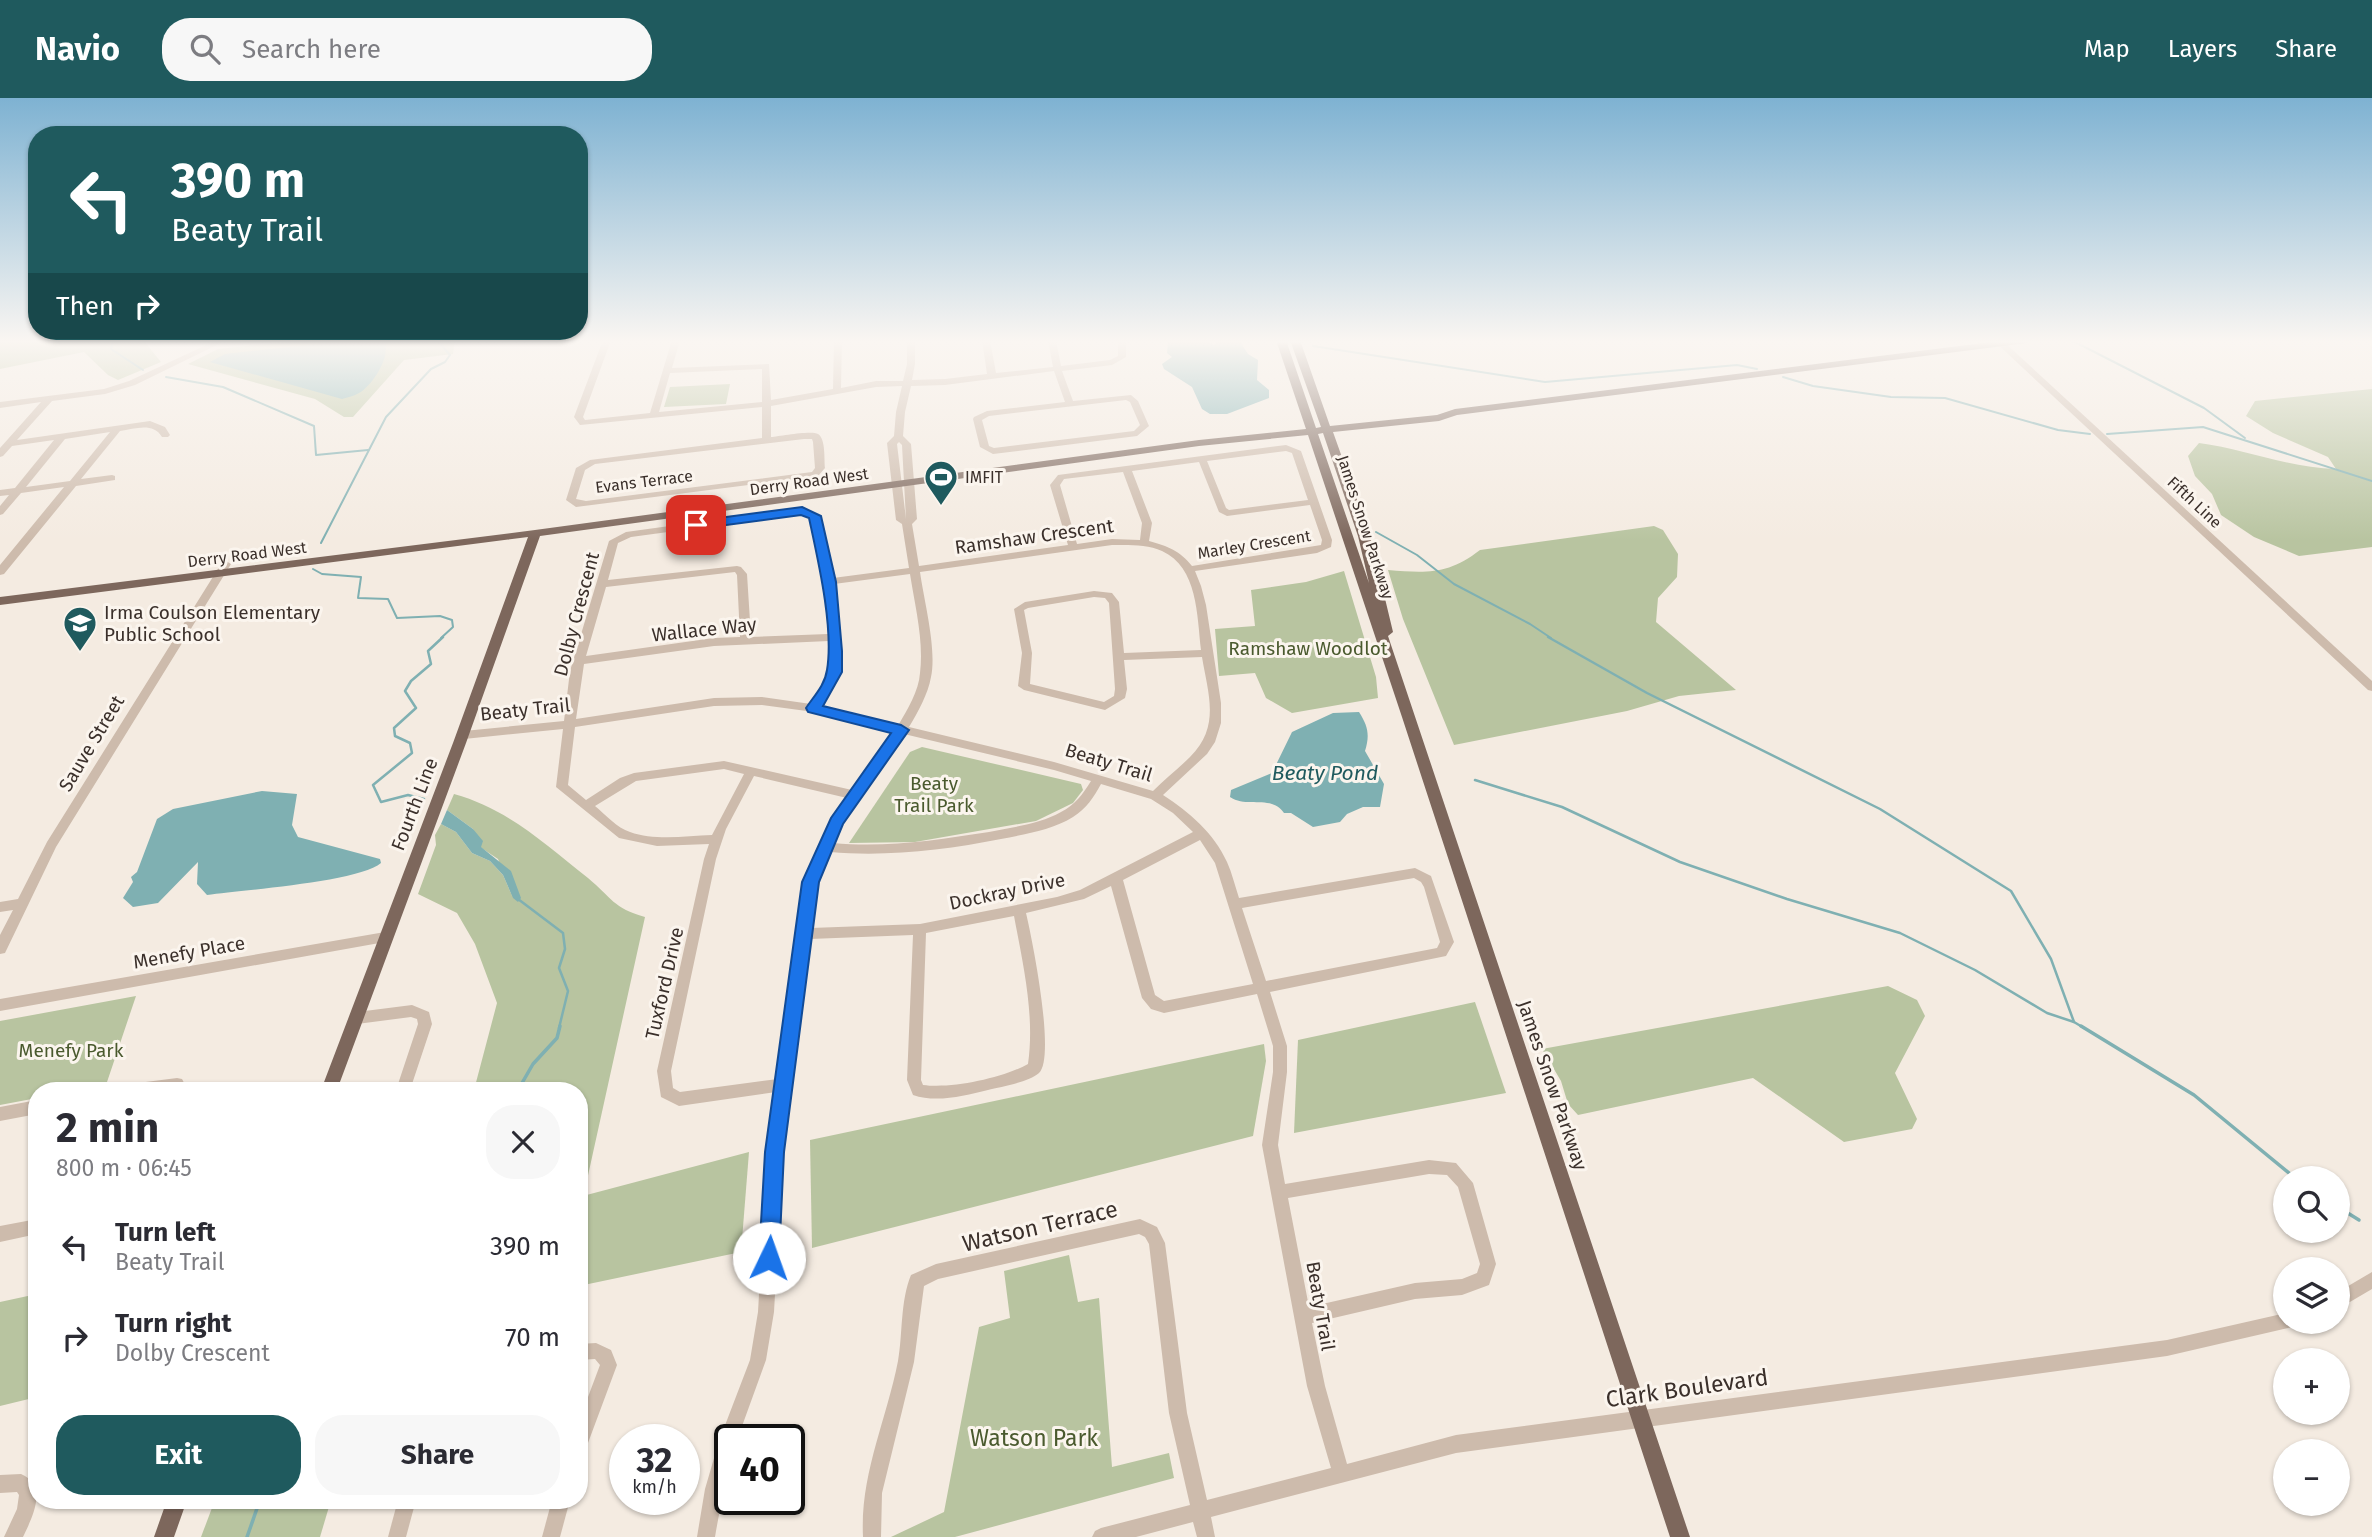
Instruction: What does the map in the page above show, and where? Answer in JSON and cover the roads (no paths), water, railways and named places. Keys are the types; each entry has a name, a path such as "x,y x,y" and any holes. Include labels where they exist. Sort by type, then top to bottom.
{"main road":[{"name":"James Snow Parkway","path":"1304,407 1680,1537"},
{"name":"James Snow Parkway","path":"1319,407 1367,548 1387,635 1384,648"},
{"name":"Derry Road West","path":"0,593 535,533 909,479 1199,443 1325,424 1440,418 1455,412 1493,407"},
{"name":"Derry Road West","path":"331,555 896,481"},
{"name":"Fourth Line","path":"333,1082 385,937 464,735 535,533"},
{"name":"Derry Road West","path":"0,601 223,568"},
{"path":"164,1537 174,1509"}],"street":[{"path":"0,454 42,407"},
{"path":"582,407 578,417 581,422 610,422 654,413 726,407"},
{"path":"654,413 656,407"},
{"path":"765,407 767,440"},
{"path":"899,407 897,418 899,437 906,444 912,519 908,523"},
{"path":"1046,407 980,416 977,419 985,447 998,451 1137,433 1145,426 1136,407"},
{"name":"Fifth Line","path":"2069,407 2372,687"},
{"path":"9,444 149,424 162,429 165,435"},
{"path":"0,572 118,428"},
{"name":"Evans Terrace","path":"815,436 818,442 819,471 796,477 586,504 576,504 571,500 581,468 593,461 767,440 815,436"},
{"path":"899,437 892,443 901,520 908,523"},
{"path":"0,512 61,438"},
{"name":"Marley Crescent","path":"1073,546 1055,482 1067,476 1293,449 1299,453 1327,540 1326,547 1191,569"},
{"path":"1202,459 1222,510 1227,513 1314,502"},
{"path":"1127,470 1147,523 1144,543"},
{"path":"0,493 112,478"},
{"name":"Dolby Crescent","path":"586,806 562,787 579,661 613,544 623,535 802,511 815,516 829,582 834,672 827,690 814,708"},
{"path":"706,1537 721,1465 758,1360 766,1312 775,1152 811,882 836,822 901,730 923,687 928,664 908,523"},
{"name":"Ramshaw Crescent","path":"829,582 1111,542 1144,543 1173,554 1191,569"},
{"name":"Sauve Street","path":"0,949 51,845 223,568"},
{"path":"601,584 737,569 742,574 746,640"},
{"path":"1155,796 1199,753 1213,731 1216,712 1199,591 1191,569"},
{"path":"1094,594 1108,595 1115,606 1118,657 1121,689 1119,698 1110,705 1028,689 1023,683 1027,653 1018,609 1030,604 1094,594"},
{"name":"Wallace Way","path":"579,661 746,640 833,637"},
{"path":"1118,657 1207,653"},
{"name":"Beaty Trail","path":"464,735 572,724 715,702 762,701 814,708 1099,778 1155,796 1177,810 1202,833 1221,862 1280,1046 1280,1072 1270,1145 1316,1386 1341,1473"},
{"path":"717,839 635,839 623,835 586,806 634,777 715,765 854,795"},
{"name":"Tuxford Drive","path":"751,771 717,839 707,872 664,1071 667,1091 679,1099 784,1084"},
{"path":"824,847 870,850 922,848 1033,828 1059,819 1076,809 1092,791 1099,778"},
{"name":"Dockray Drive","path":"805,934 919,929 1084,894 1202,833"},
{"path":"1116,879 1151,1002 1164,1007 1441,952 1447,942 1430,887 1426,879 1415,873 1236,904"},
{"path":"0,907 24,903"},
{"path":"919,929 914,1080 918,1090 934,1094 1004,1080 1029,1073 1035,1068 1038,1048 1033,990 1019,909"},
{"name":"Menefy Place","path":"0,1005 385,937"},
{"path":"357,1018 412,1011 424,1016 425,1024 406,1082"},
{"path":"0,1114 28,1109"},
{"path":"1280,1192 1429,1167 1451,1168 1465,1183 1488,1264 1483,1279 1473,1284 1415,1291 1303,1317"},
{"name":"Watson Terrace","path":"872,1537 872,1492 906,1363 917,1281 936,1272 1140,1226 1151,1232 1157,1243 1178,1413 1200,1511"},
{"path":"0,1234 28,1228"},
{"path":"2350,1294 2372,1280"},
{"name":"Clark Boulevard","path":"1101,1537 1456,1444 2167,1348 2273,1324"},
{"path":"588,1351 596,1351 606,1356 609,1365 588,1421"},
{"path":"0,1484 21,1483 28,1492"},
{"path":"13,1537 28,1499"},
{"path":"397,1537 405,1509"},
{"path":"551,1537 559,1509"},
{"path":"1200,1511 1206,1537"}],"water":[{"path":"1245,407 1227,414 1210,414 1202,409"},
{"name":"Beaty Pond","path":"1359,712 1367,731 1365,751 1384,784 1380,807 1363,807 1347,814 1340,822 1313,827 1291,813 1284,813 1273,804 1244,802 1230,797 1231,790 1272,773 1292,732 1333,713"},
{"path":"262,791 297,794 292,825 298,837 380,859 381,863 369,870 326,880 207,895 197,884 198,862 158,903 133,907 123,898 133,882 131,877 137,872 157,819 173,809"},
{"path":"447,810 473,829 483,841 481,847 511,871 521,898 518,902 513,898 503,875 490,861 472,853 456,832 441,824"}],"waterway":[{"path":"270,407 314,426 316,455 368,450"},
{"path":"321,543 386,417 395,407"},
{"path":"1977,407 2058,430 2090,434"},
{"path":"2202,407 2245,438"},
{"path":"2107,434 2203,427 2372,481"},
{"path":"1376,532 1417,555 1454,584 1551,638"},
{"path":"313,569 322,574 361,577 358,598 388,599 397,618 440,616 452,620 453,627 441,638"},
{"path":"424,799 408,795 381,802 373,785 412,753 410,743 395,736 394,728 416,708 405,691 411,681 431,664 428,651 443,637"},
{"path":"1548,637 1647,693 1880,809 2011,891 2051,959 2074,1022"},
{"path":"1475,780 1562,807 1680,862 1787,899 1900,933 1975,970 2047,1013 2074,1022"},
{"path":"518,899 563,933 565,949 559,968 568,991 559,1028"},
{"path":"2074,1022 2084,1028"},
{"path":"523,1082 533,1064 557,1038 560,1026"},
{"path":"2081,1026 2194,1095 2280,1166"},
{"path":"2350,1214 2359,1220"},
{"path":"247,1537 257,1509"}],"place":[{"name":"IMFIT","path":"941,507"},
{"name":"Irma Coulson Elementary Public School","path":"80,653"}],"park label":[{"name":"Ramshaw Woodlot","path":"1308,648"},
{"name":"Beaty Trail Park","path":"934,794"},
{"name":"Menefy Park","path":"71,1050"},
{"name":"Watson Park","path":"1034,1438"}]}
